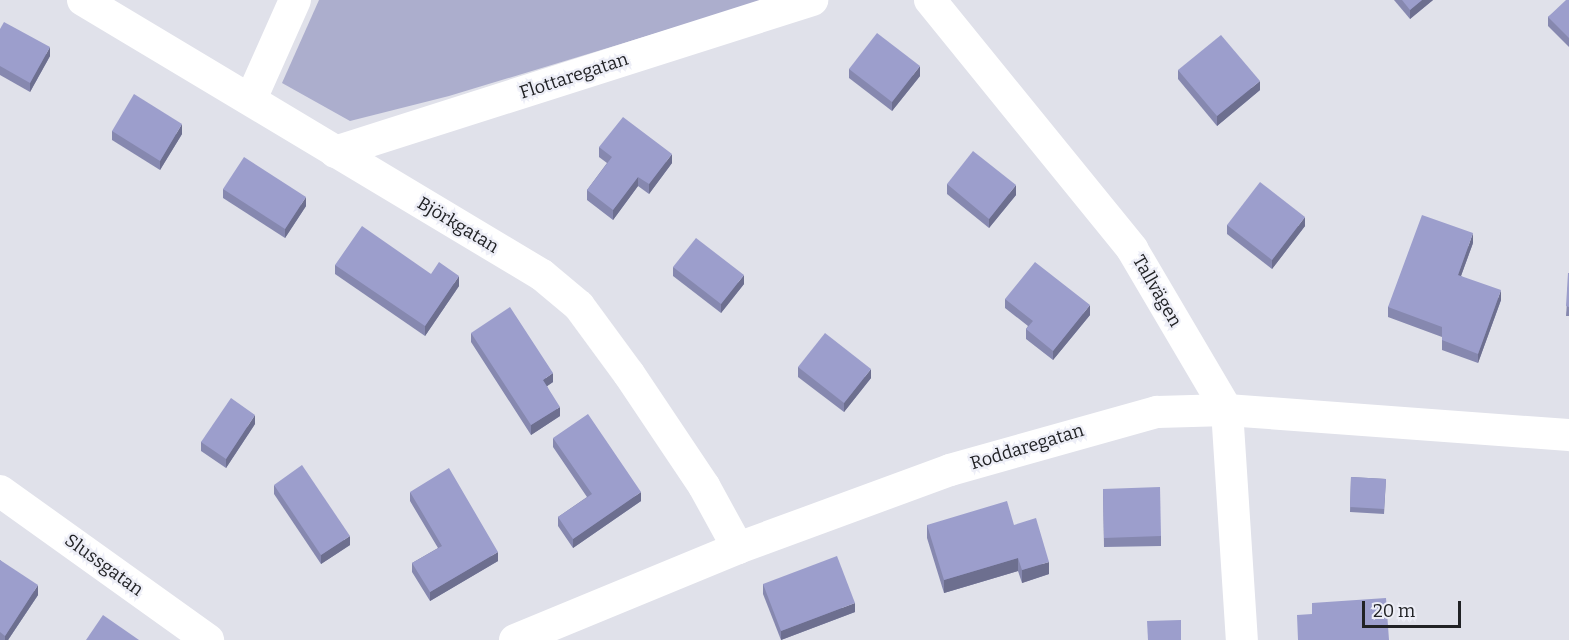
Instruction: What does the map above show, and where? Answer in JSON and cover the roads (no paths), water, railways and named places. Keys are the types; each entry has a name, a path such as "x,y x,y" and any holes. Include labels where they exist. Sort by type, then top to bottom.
{"street":[{"name":"Björkgatan","path":"83,0 542,275 579,306 704,486 738,548"},
{"path":"251,99 295,0"},
{"name":"Flottaregatan","path":"335,152 812,0"},
{"name":"Tallvägen","path":"930,0 1132,249 1227,410 1242,640"},
{"name":"Roddaregatan","path":"515,640 738,548 950,470 1119,419 1157,412 1227,410 1569,435"},
{"name":"Slussgatan","path":"0,491 208,640"}]}
